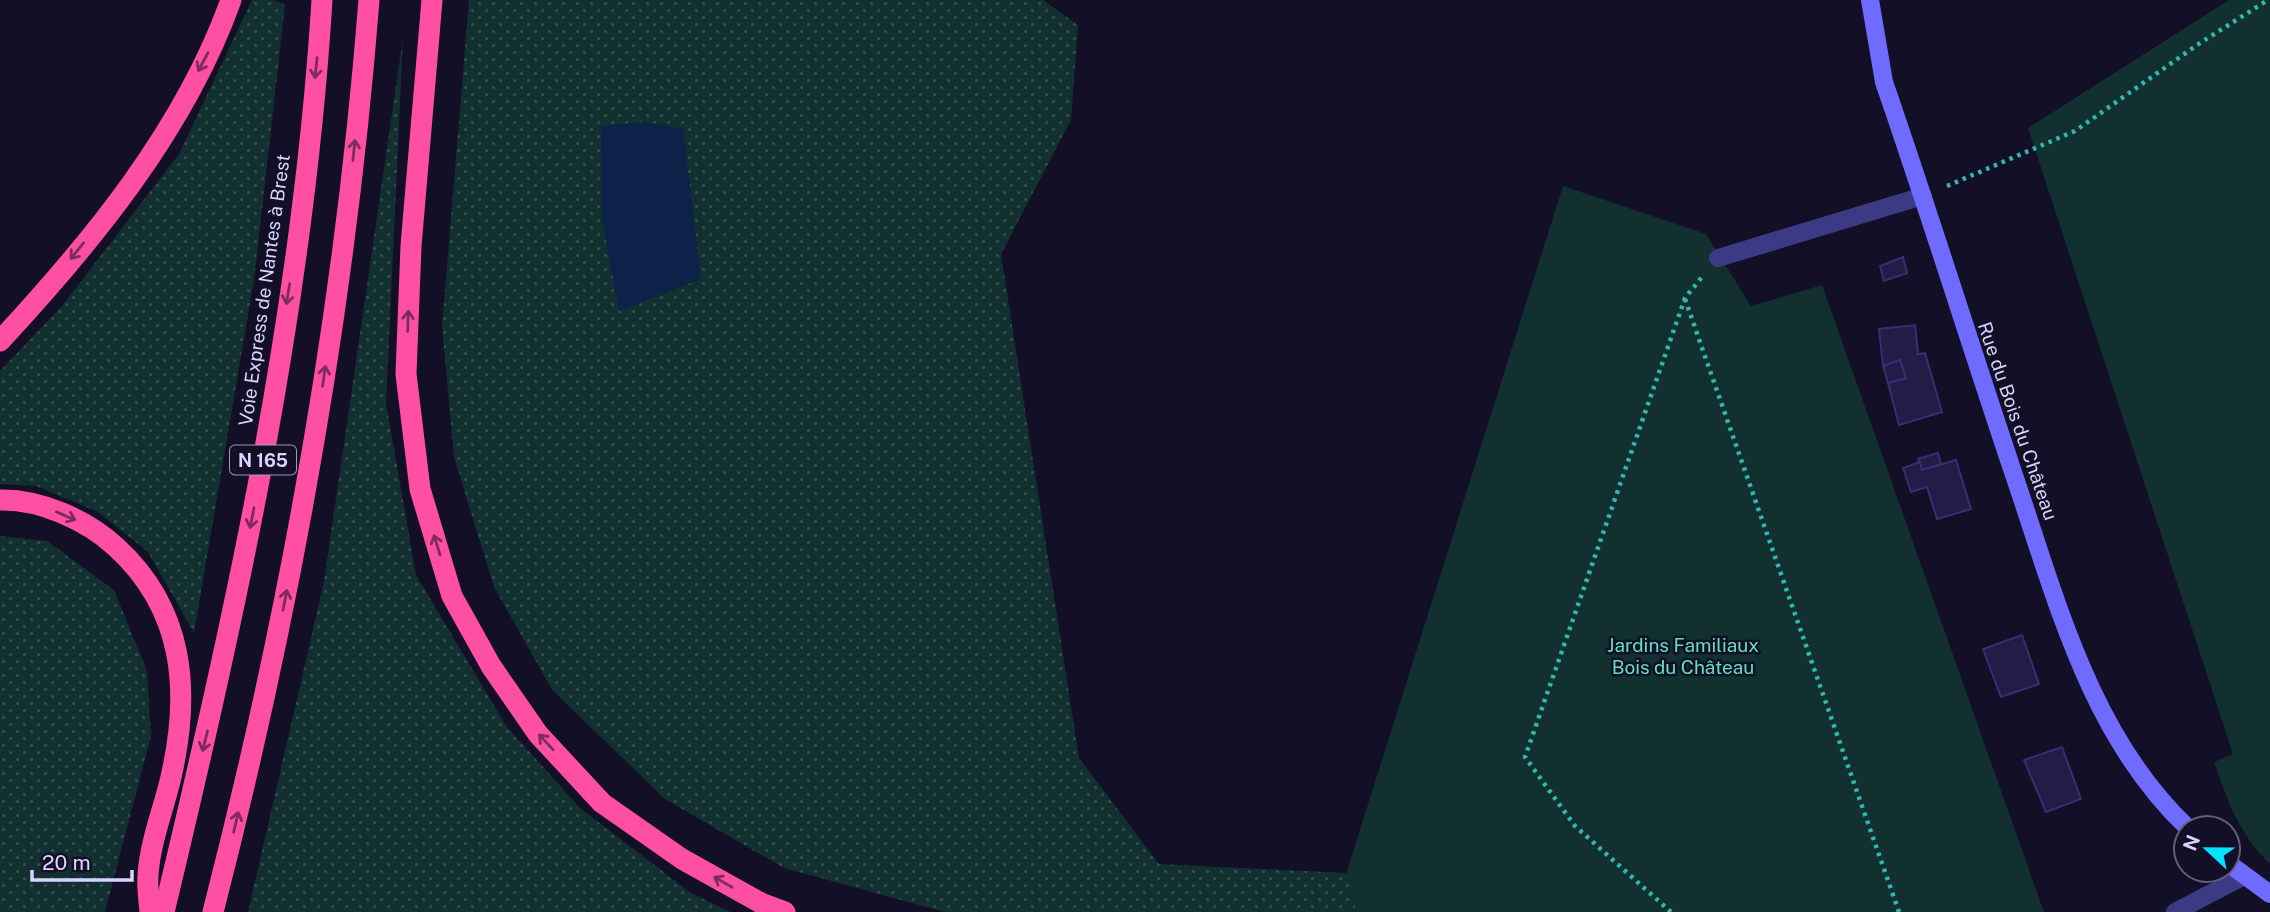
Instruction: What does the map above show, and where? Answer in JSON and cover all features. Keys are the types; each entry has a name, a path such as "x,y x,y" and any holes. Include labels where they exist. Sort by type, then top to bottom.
{"highway":[{"path":"0,341 36,302 100,223 166,132 220,32 231,0"},
{"name":"Voie Express de Nantes à Brest","path":"164,912 222,671 260,480 299,225 322,0"},
{"name":"N 165","path":"213,912 268,683 308,484 345,234 369,0"},
{"path":"432,0 411,246 406,374 420,489 452,596 491,666 538,734 602,803 682,859 761,903 785,912"},
{"path":"0,500 65,513 107,538 135,563 158,594 172,627 181,706 172,773 148,875 150,912"}],"street":[{"name":"Rue du Bois du Château","path":"1871,0 1884,82 1923,196 1936,245 2060,611 2108,725 2136,772 2175,814"},
{"path":"2244,876 2270,894"}],"lane":[{"path":"1718,258 1923,196"},
{"path":"2175,912 2244,876"}],"path":[{"path":"1923,196 2075,131 2200,43 2268,0"},
{"path":"1671,912 1575,826 1525,757 1685,298 1899,912"}],"green space":[{"path":"252,0 273,0 285,5 254,280 194,633 148,552 98,512 36,486 0,484 0,371 62,306 179,154"},
{"path":"469,0 1043,0 1078,25 1071,120 1001,254 1079,758 1159,864 1346,873 1357,912 945,912 784,868 665,799 552,690 494,587 454,457 442,326"},
{"path":"2229,0 2270,0 2270,864 2242,829 2242,814 2235,814 2214,762 2233,754 2028,128"},
{"path":"403,38 386,403 416,575 507,727 580,808 691,893 731,912 248,912 324,581"},
{"name":"Jardins Familiaux Bois du Château","path":"1563,186 1706,234 1751,306 1822,285 2044,912 1357,912 1346,874"},
{"path":"0,536 47,541 114,590 147,671 151,736 105,912 0,912"}],"water":[{"path":"645,122 683,129 701,279 619,311 602,219 601,126"}],"building":[{"path":"1903,257 1907,273 1884,281 1880,266"},
{"path":"1915,325 1918,354 1925,353 1942,412 1899,425 1888,383 1906,378 1900,360 1883,366 1879,329"},
{"path":"1900,360 1906,378 1888,383 1883,366"},
{"path":"1938,453 1941,464 1922,470 1918,459"},
{"path":"1956,460 1971,509 1937,519 1927,487 1911,492 1903,468 1920,462 1922,470"},
{"path":"2022,635 2039,684 2001,697 1983,649"},
{"path":"2062,747 2081,799 2046,812 2024,760"}]}
